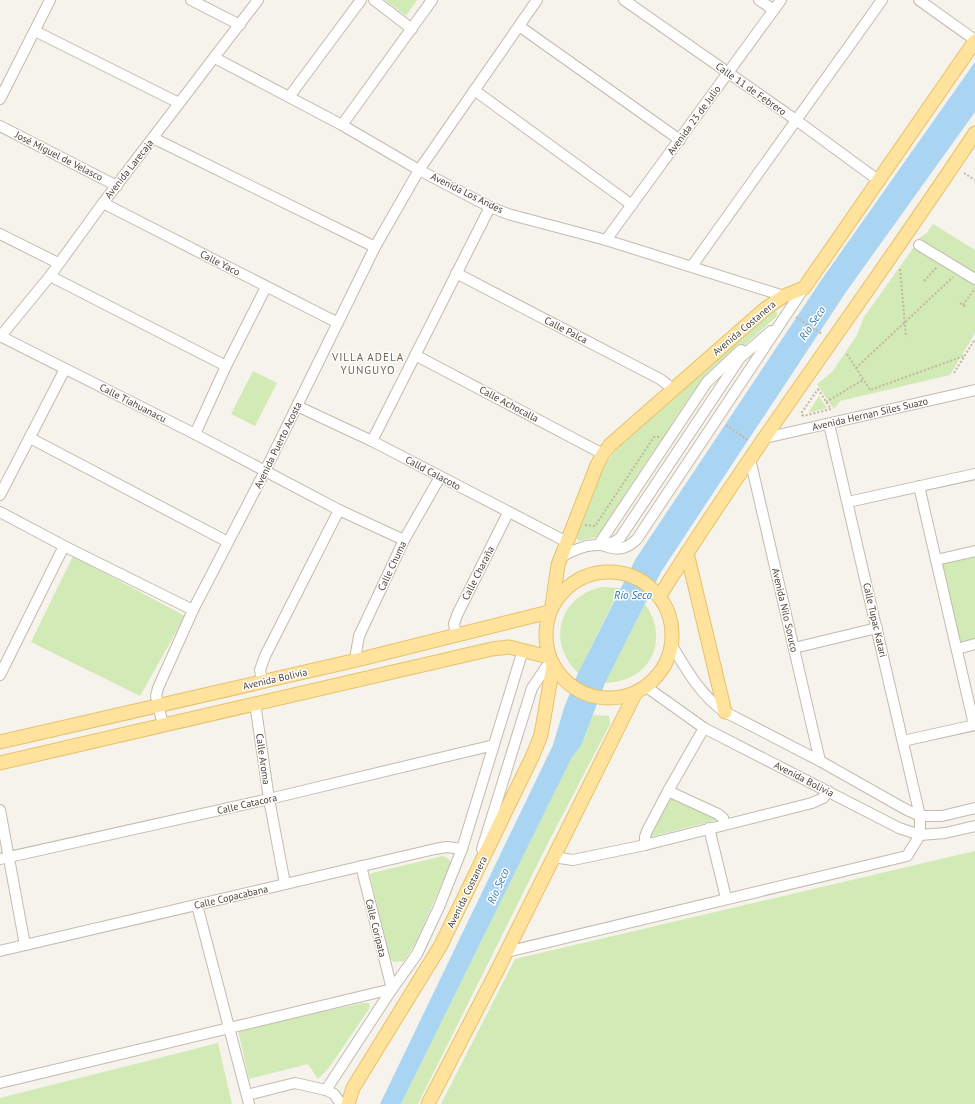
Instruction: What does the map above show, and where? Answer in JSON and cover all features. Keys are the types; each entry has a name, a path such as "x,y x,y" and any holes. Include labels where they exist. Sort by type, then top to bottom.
{"main road":[{"name":"Avenida Costanera","path":"551,609 558,565 597,465 603,454 610,445 765,309 789,299 804,288 975,40"},
{"path":"656,593 687,553 764,438 975,133"},
{"path":"687,553 725,712"},
{"path":"614,572 634,577 656,593 669,614 672,634 669,654 662,668 653,680 636,691 616,698 606,698 590,695 575,689 553,665 545,636 546,626 551,609 565,589 578,580 593,574 614,572"},
{"name":"Avenida Bolivia","path":"0,742 357,660 551,609"},
{"name":"Avenida Bolivia","path":"0,762 492,649 509,647 523,650 553,665"},
{"name":"Avenida Costanera","path":"348,1104 353,1088 441,945 539,743 549,698 553,665"},
{"path":"428,1104 506,952 636,691"}],"street":[{"path":"0,98 50,0"},
{"path":"191,0 240,25"},
{"name":"Avenida Larecaja","path":"0,336 50,276 103,203 258,0"},
{"path":"289,97 361,0"},
{"path":"374,0 412,29"},
{"path":"342,124 432,0"},
{"name":"Avenida Puerto Acosta","path":"163,725 156,696 158,688 193,610 265,471 375,248 419,170 537,0"},
{"name":"Calle 11 de Febrero","path":"624,0 796,120 878,180"},
{"path":"759,0 774,10"},
{"name":"Avenida 23 de Julio","path":"606,240 781,0"},
{"path":"692,266 882,0"},
{"path":"919,0 975,40"},
{"path":"519,26 680,140"},
{"path":"35,31 179,103"},
{"name":"Avenida Los Andes","path":"215,58 342,124 419,170 490,207 508,214 606,240 692,266 789,299"},
{"path":"474,90 632,205"},
{"name":"José Miguel de Velasco","path":"0,126 117,186"},
{"path":"153,138 375,248"},
{"name":"Calle Yaco","path":"103,203 338,323"},
{"path":"372,441 490,207"},
{"path":"0,234 58,263"},
{"path":"919,245 975,279"},
{"name":"Calle Palca","path":"456,273 660,379 673,389"},
{"path":"50,276 226,366"},
{"path":"194,434 266,287"},
{"path":"599,544 618,550 626,548 637,539 782,322 789,299"},
{"path":"599,544 710,378 789,299"},
{"path":"561,557 578,549 599,544 610,544 620,538 740,358 782,322"},
{"name":"Calle Tiahuanacu","path":"0,336 194,434 339,510 404,540"},
{"name":"Calle Achocalla","path":"415,355 603,454"},
{"path":"0,495 65,369"},
{"name":"Avenida Hernan Siles Suazo","path":"764,438 975,390"},
{"name":"Calld Calacoto","path":"297,406 372,441 567,542"},
{"name":"Calle Tupac Katari","path":"829,424 920,816 920,834"},
{"path":"30,438 228,542"},
{"name":"Avenida Nilo Soruco","path":"750,459 820,761"},
{"path":"848,502 975,474"},
{"name":"Calle Chuma","path":"357,660 356,653 359,636 404,540 440,477"},
{"path":"903,741 975,725 919,486"},
{"path":"262,681 260,670 264,656 339,510"},
{"path":"0,512 64,546 193,610"},
{"name":"Calle Charaña","path":"456,635 454,624 457,615 508,512"},
{"path":"0,675 64,546"},
{"path":"936,560 975,551"},
{"path":"794,648 877,628"},
{"path":"671,644 704,695 725,712 820,761 920,816 942,816 975,808"},
{"path":"957,649 975,644"},
{"path":"326,1090 392,989 417,954 439,907 462,849 523,650"},
{"path":"474,878 532,688 553,665"},
{"name":"Avenida Bolivia","path":"636,691 704,728 899,828 920,834 945,833 975,826"},
{"name":"Calle Aroma","path":"255,704 269,799 285,884"},
{"path":"645,845 645,837 647,832 668,791 704,728"},
{"name":"Calle Catacora","path":"4,858 269,799 494,745"},
{"path":"668,791 718,814 726,824"},
{"path":"553,857 573,860 645,845 812,803 823,798 828,791"},
{"path":"0,810 4,858 25,945"},
{"path":"709,828 726,898"},
{"path":"506,952 726,898 907,856 920,834"},
{"name":"Calle Copacabana","path":"0,951 441,848 447,847 462,849"},
{"name":"Calle Coripata","path":"361,866 392,989"},
{"path":"198,905 248,1100 295,1083 326,1090 334,1094 341,1104"},
{"path":"0,1083 392,989"}],"path":[{"path":"964,173 975,180"},
{"path":"924,281 944,261"},
{"path":"900,269 906,337"},
{"path":"856,368 960,270"},
{"path":"963,305 975,288"},
{"path":"960,303 966,307"},
{"path":"794,315 822,334"},
{"path":"954,374 975,338"},
{"path":"847,354 870,390 964,356"},
{"path":"826,402 864,380"},
{"path":"818,389 826,402 831,409 804,416 802,415 802,412 818,389"},
{"path":"722,422 750,441"},
{"path":"582,524 595,526 654,436 661,437"}],"green space":[{"path":"385,0 417,0 406,16"},
{"path":"933,224 975,250 975,273 919,238 927,233"},
{"path":"914,247 975,285 975,333 950,375 840,401 834,409 817,384 832,372 857,335 864,317"},
{"path":"771,311 777,312 777,316 708,378 702,386 695,389 672,423 672,431 663,445 654,450 608,520 607,529 597,537 579,541 577,537 604,467 616,450"},
{"path":"253,371 277,383 255,426 231,414"},
{"path":"819,396 827,408 808,413"},
{"path":"975,555 975,640 961,644 942,563"},
{"path":"73,556 185,616 140,696 31,642"},
{"path":"602,587 620,588 578,673 568,661 562,648 560,635 562,622 567,610 576,600 587,592"},
{"path":"645,604 653,618 656,632 655,645 651,657 644,667 633,675 620,681 605,683"},
{"path":"593,715 609,716 610,724 545,849 418,1104 401,1104 572,757 581,746"},
{"path":"672,796 717,820 650,837"},
{"path":"975,851 975,1104 441,1104 515,959"},
{"path":"443,856 449,859 451,863 415,944 404,961 394,962 390,959 370,875 372,873"},
{"path":"363,1003 369,1003 369,1009 328,1069 318,1079 308,1064 249,1079 238,1030"},
{"path":"218,1043 232,1104 0,1104 0,1098"}],"water":[{"name":"Río Seco","path":"975,62 975,112 846,292 661,572 605,683 581,746 572,757 401,1104 380,1104 553,745 564,708 578,673 635,560 822,279"}],"district":[{"name":"VILLA ADELA YUNGUYO","path":"368,363"}]}
